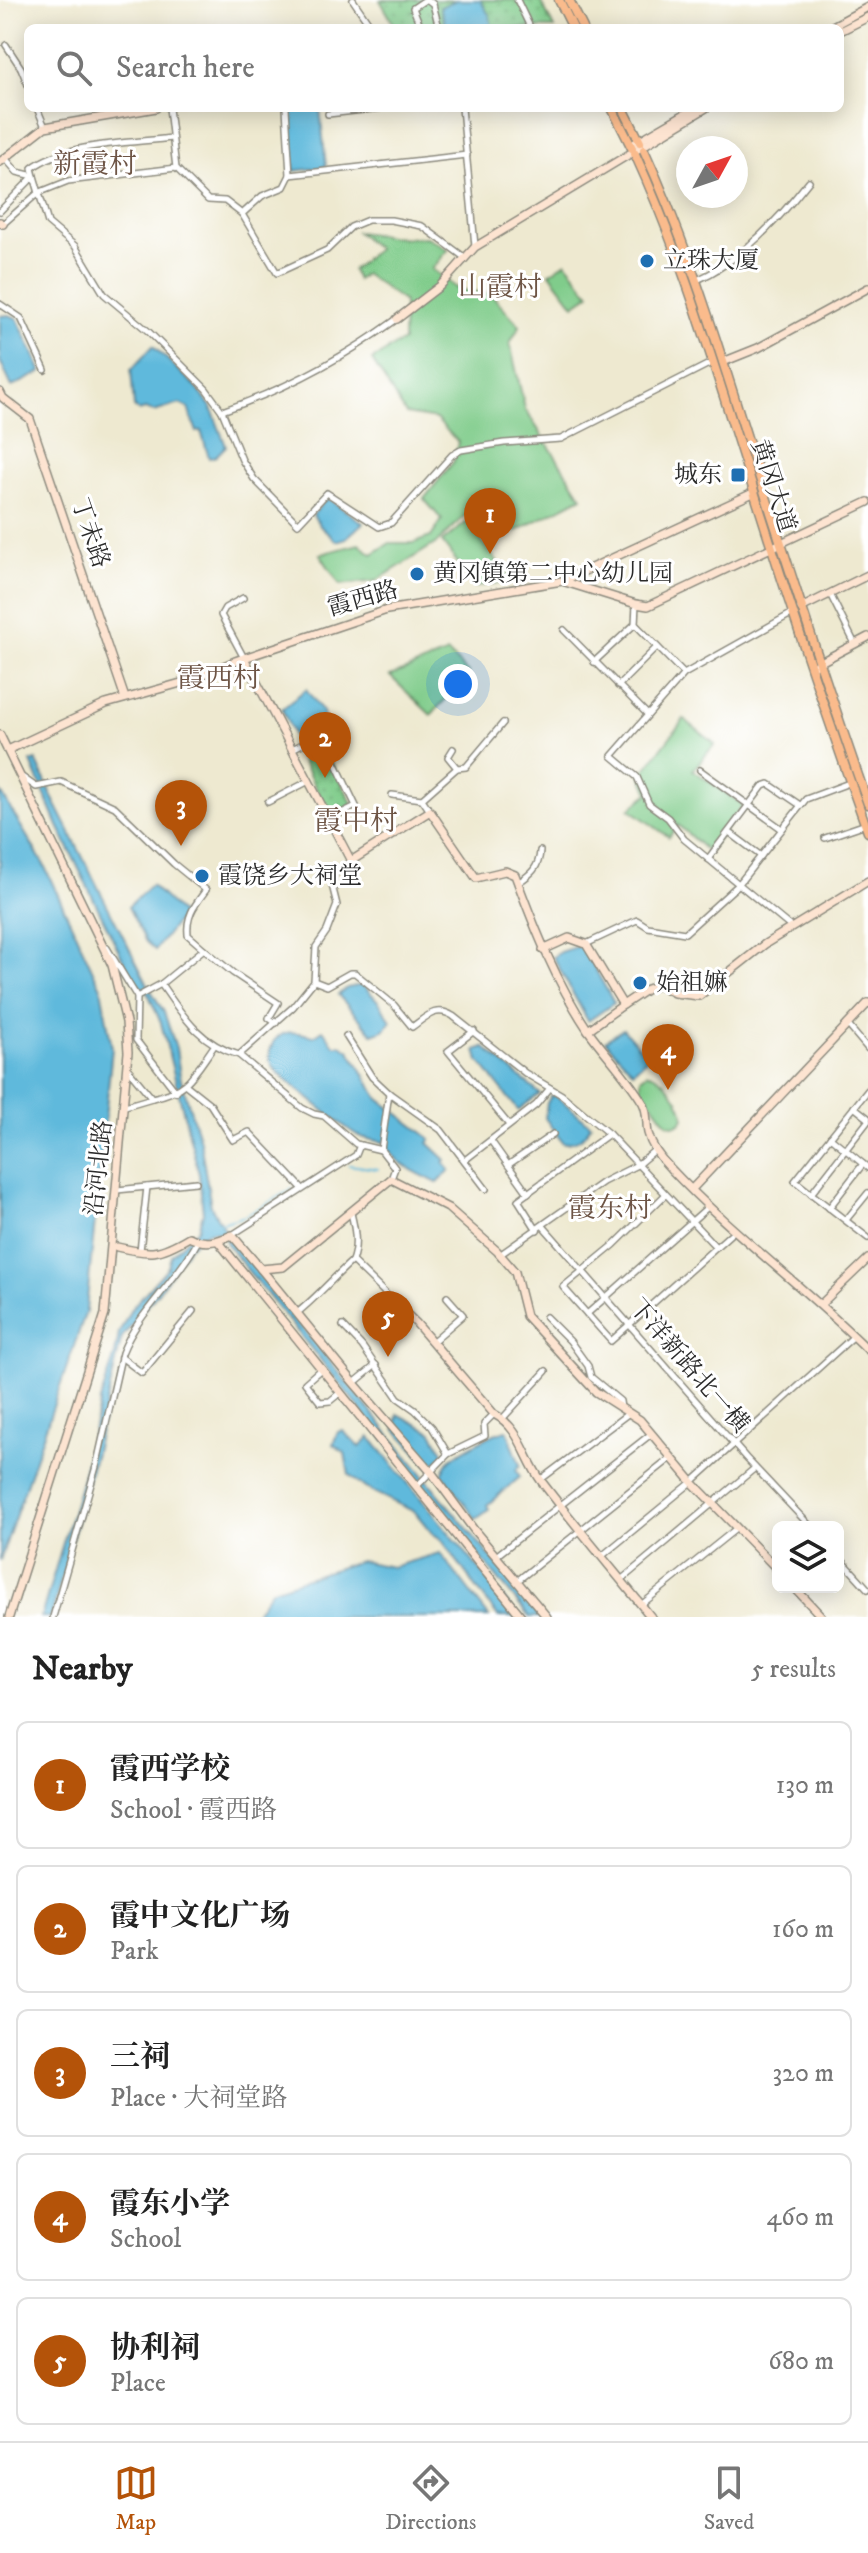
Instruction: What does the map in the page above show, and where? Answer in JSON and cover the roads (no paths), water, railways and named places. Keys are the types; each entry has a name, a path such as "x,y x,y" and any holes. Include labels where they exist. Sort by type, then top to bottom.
{"main road":[{"path":"559,0 571,24"},
{"path":"569,0 581,24"},
{"name":"黄冈大道","path":"614,112 666,199 703,299 820,669 868,804"},
{"name":"黄冈大道","path":"624,112 693,302 811,672 866,828"}],"street":[{"path":"353,0 369,24"},
{"path":"419,24 413,8 427,0 433,4 438,24"},
{"path":"517,0 529,24"},
{"path":"836,24 868,7"},
{"path":"844,29 868,17"},
{"path":"6,45 24,75"},
{"path":"39,112 45,127"},
{"path":"34,176 17,172 2,160 45,127 123,112"},
{"path":"169,112 176,168 208,200 225,201 242,214 277,273 327,250 351,227 368,220 391,220 422,226 464,257"},
{"path":"242,214 262,196 284,187 290,175 286,112"},
{"path":"328,114 346,112"},
{"path":"462,112 475,247"},
{"path":"636,148 689,112"},
{"path":"222,411 261,398 351,352 440,286 475,247 699,112"},
{"path":"172,138 61,152 32,168 38,193 48,223 75,246 104,294 188,370 222,411 242,460 254,479 298,524 327,493 379,527 391,523 452,455 461,450 561,439 711,363"},
{"path":"290,175 467,155"},
{"path":"2,223 38,193 68,181 176,168"},
{"path":"0,211 34,176"},
{"path":"697,280 733,259 792,203 809,181"},
{"path":"723,362 758,348 868,288"},
{"path":"0,304 21,318 45,370"},
{"name":"丁未路","path":"0,392 3,398 30,419 125,698"},
{"path":"562,581 753,493"},
{"path":"594,662 635,624 636,604 648,606 868,502"},
{"path":"801,608 868,575"},
{"name":"霞西路","path":"8,750 106,704 188,681 244,658 387,610 562,581 636,604"},
{"path":"830,594 855,644"},
{"path":"243,598 225,608 221,615 351,861"},
{"path":"791,614 684,674 612,756 637,777 649,804 668,818 684,839 792,928"},
{"path":"635,624 684,674"},
{"path":"564,630 648,715"},
{"path":"809,667 868,637"},
{"path":"618,686 657,647"},
{"path":"422,799 457,768 466,767 503,723"},
{"path":"292,749 340,726"},
{"name":"沿河北路","path":"0,735 100,935 126,1022 128,1069 105,1314 9,1617"},
{"path":"322,735 356,806 329,819"},
{"path":"453,749 448,757 457,768"},
{"path":"700,770 782,829"},
{"path":"21,776 36,787 61,782 115,807 206,890 188,915 188,935 233,973 278,1003 269,1018 276,1023"},
{"path":"268,802 309,781"},
{"path":"586,944 637,920 648,927 685,933 738,885 806,799 849,783"},
{"path":"708,859 763,786 769,784 800,805"},
{"path":"392,795 422,799 476,878 505,871 515,875 543,950 588,1030 626,1075 646,1108 648,1136 656,1150 692,1189 868,1350"},
{"path":"239,1055 276,1023 314,981 316,947 327,931 337,905 332,885 334,874 430,811"},
{"path":"825,838 866,828"},
{"path":"729,832 761,856"},
{"path":"518,883 533,872 539,863 540,851"},
{"path":"588,1030 647,989 659,985 674,993 699,996 765,944 868,881"},
{"path":"100,935 137,997 136,1040 177,1091"},
{"path":"543,950 569,938 586,944 623,1005"},
{"path":"137,997 161,984 204,949"},
{"path":"314,981 327,986 355,973 394,1005 412,1027 436,1010 443,1010 609,1134 716,1247"},
{"path":"161,984 181,1014 214,1046 239,1055 302,1108 324,1116 356,1144 381,1150 395,1168 391,1179 283,1267 261,1269"},
{"path":"692,1189 868,1003"},
{"path":"846,1023 868,1049"},
{"path":"474,1031 448,1051 509,1125"},
{"path":"346,1036 372,1077 441,1130 486,1189"},
{"path":"125,1106 185,1086 214,1046"},
{"path":"128,1069 152,1098"},
{"path":"185,1086 210,1104 233,1140 249,1132 301,1187"},
{"path":"465,1160 536,1105 550,1088"},
{"path":"868,1090 795,1181 865,1236 868,1226"},
{"path":"381,1150 389,1093"},
{"path":"811,1194 868,1120 854,1107"},
{"path":"508,1165 553,1134"},
{"path":"491,1141 528,1193 609,1134"},
{"path":"829,1208 866,1166 830,1137"},
{"path":"117,1247 140,1252 166,1251 189,1237 198,1241 218,1241 356,1155 360,1145"},
{"path":"501,1254 603,1182 637,1165 656,1150"},
{"path":"391,1179 448,1208 501,1254 515,1272 526,1316 596,1392 640,1420 692,1482 772,1564"},
{"path":"117,1190 196,1182"},
{"path":"140,1252 147,1187"},
{"name":"下洋新路北一横","path":"528,1193 518,1200 519,1203 540,1228 805,1521"},
{"path":"846,1221 868,1193"},
{"path":"665,1195 563,1287 611,1341 736,1230"},
{"path":"587,1314 709,1205"},
{"path":"297,1313 326,1289 352,1261 356,1250 351,1213"},
{"path":"232,1235 432,1473 547,1617"},
{"path":"53,1617 97,1463 121,1357 129,1337 176,1277 198,1241"},
{"path":"218,1241 522,1617"},
{"path":"821,1304 868,1259"},
{"path":"352,1261 432,1342 494,1414 503,1418 521,1440 523,1453 540,1480 651,1617"},
{"path":"432,1342 463,1315 447,1297"},
{"path":"121,1357 142,1373 193,1311"},
{"path":"546,1317 570,1341 588,1366 591,1377 620,1401 625,1411"},
{"path":"343,1326 376,1365 398,1398 432,1427 448,1454"},
{"path":"602,1556 692,1482 854,1336"},
{"path":"354,1383 376,1365"},
{"path":"321,1369 305,1383 320,1402 330,1401 341,1392"},
{"path":"503,1418 546,1371"},
{"path":"540,1480 625,1411"},
{"path":"417,1486 448,1454 485,1436 484,1424 494,1414"},
{"path":"496,1556 651,1434"},
{"path":"517,1581 671,1458"},
{"path":"621,1580 755,1468"},
{"path":"641,1605 737,1528"},
{"path":"844,1563 868,1589"},
{"path":"800,1593 822,1617"}],"water":[{"path":"456,0 480,0 491,24 445,24 440,7"},
{"path":"290,112 320,112 326,167 294,171"},
{"path":"0,316 17,318 42,372 12,387 0,361"},
{"path":"153,346 196,387 211,407 226,446 216,456 209,458 201,431 197,432 188,408 180,404 154,412 139,411 134,407 131,370"},
{"path":"329,499 363,523 346,538 336,541 313,515"},
{"path":"306,689 323,712 325,726 312,737 295,739 282,709"},
{"path":"36,760 54,801 164,1012 200,1141 211,1206 222,1226 283,1305 540,1617 529,1617 228,1246 223,1234 213,1231 205,1233 189,1247 122,1337 89,1477 51,1617 41,1617 81,1482 119,1333 131,1309 168,1267 171,1255 198,1229 203,1213 199,1174 161,1023 148,993 133,980 58,826 31,762"},
{"path":"0,791 44,865 101,988 112,1048 86,1311 0,1561"},
{"path":"151,885 182,915 155,950 146,942 128,907"},
{"path":"582,945 614,1003 588,1021 553,957"},
{"path":"363,985 391,1021 384,1030 373,1034 338,995 347,988"},
{"path":"623,1029 648,1057 633,1071 605,1041"},
{"path":"323,1030 334,1045 341,1045 350,1051 379,1099 431,1139 428,1143 446,1160 444,1163 450,1170 437,1183 400,1162 384,1142 352,1132 272,1065 270,1049 279,1036 295,1032 314,1036"},
{"path":"484,1047 540,1094 518,1110 479,1061 476,1050"},
{"path":"551,1096 556,1096 591,1125 580,1138 563,1143 545,1118"},
{"path":"398,1414 432,1432 444,1454 431,1468 395,1429"},
{"path":"507,1430 520,1465 516,1470 520,1477 487,1505 489,1510 476,1519 442,1474 448,1462 459,1453"},
{"path":"343,1431 360,1447 370,1437 519,1617 498,1617 441,1539 415,1512 365,1488 349,1475 345,1453 333,1444 338,1432"},
{"path":"440,1553 489,1617 252,1617 272,1589 360,1561 392,1567"}],"waterway":[{"path":"349,1165 378,1169"},
{"path":"218,1224 245,1216 292,1189"}],"place":[{"name":"立珠大厦","path":"647,261"},
{"name":"城东","path":"738,475"},
{"name":"霞西学校","path":"490,554"},
{"name":"黄冈镇第二中心幼儿园","path":"417,574"},
{"name":"霞中文化广场","path":"325,778"},
{"name":"三祠","path":"181,846"},
{"name":"霞饶乡大祠堂","path":"202,876"},
{"name":"始祖嫲","path":"640,983"},
{"name":"霞东小学","path":"668,1090"},
{"name":"协利祠","path":"388,1357"}],"district":[{"name":"新霞村","path":"95,164"},
{"name":"山霞村","path":"500,287"},
{"name":"霞西村","path":"219,678"},
{"name":"霞中村","path":"356,821"},
{"name":"霞东村","path":"610,1208"}]}
